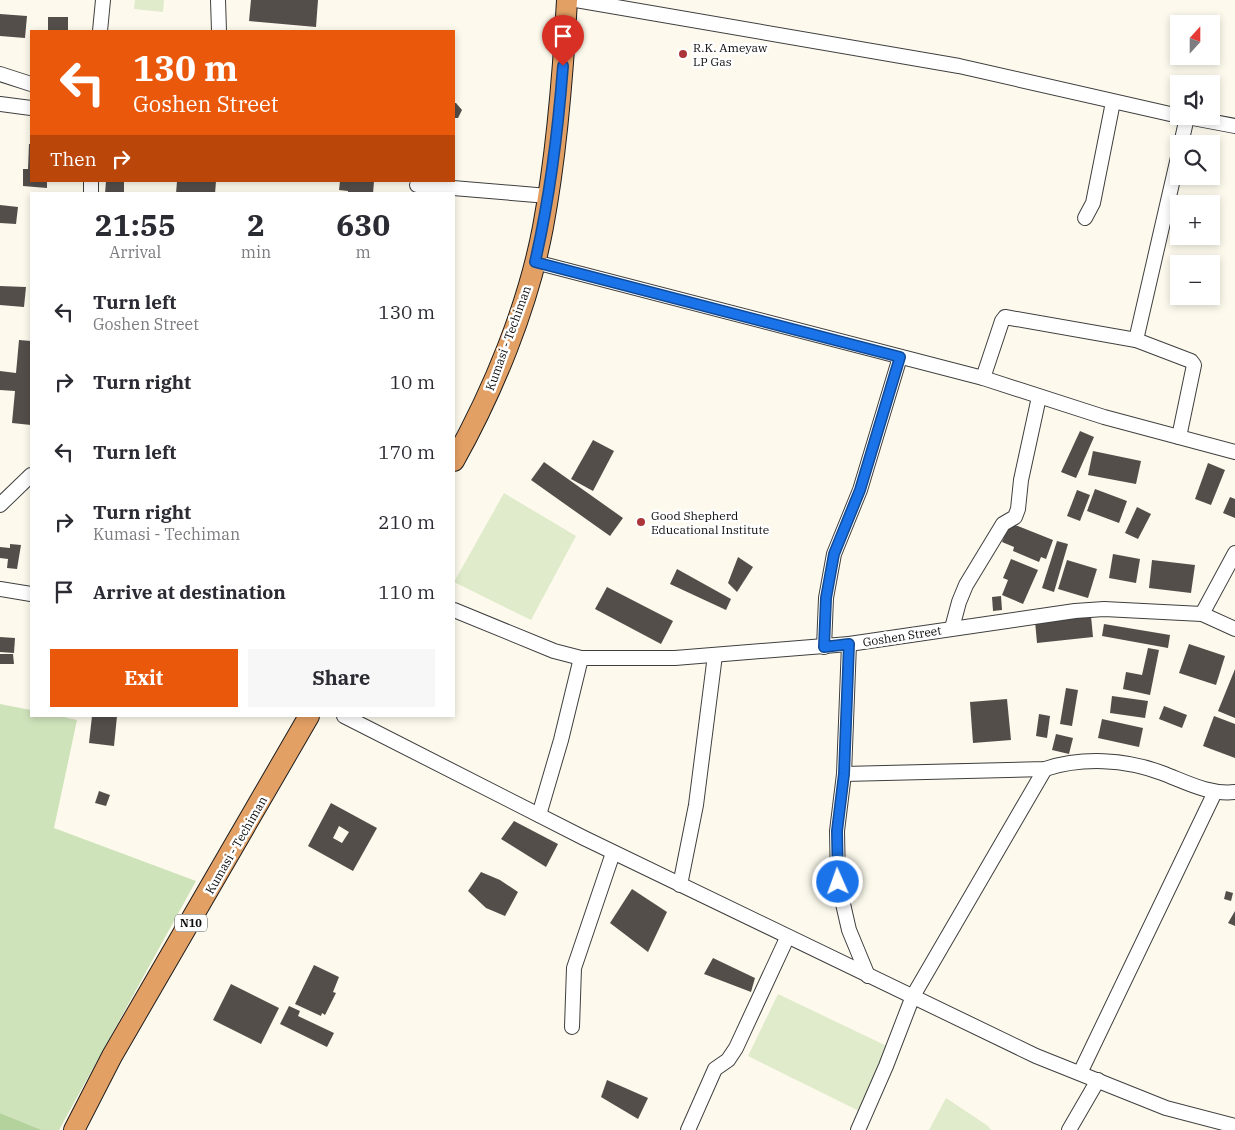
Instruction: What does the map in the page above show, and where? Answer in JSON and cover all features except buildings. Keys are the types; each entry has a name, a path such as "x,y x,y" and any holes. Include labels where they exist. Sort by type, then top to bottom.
{"highway":[{"name":"Kumasi - Techiman","path":"455,459 477,419 498,370 535,262 548,196 560,102 566,0"},
{"name":"Kumasi - Techiman","path":"74,1130 112,1056 308,717"}],"street":[{"path":"100,30 103,0"},
{"path":"218,0 219,30"},
{"path":"576,0 958,66 1170,114"},
{"path":"0,74 30,84"},
{"path":"1085,218 1094,202 1113,102"},
{"path":"0,104 30,108"},
{"path":"1220,123 1235,126"},
{"path":"1136,340 1172,185"},
{"path":"417,187 548,196"},
{"path":"535,262 983,378 1039,397 1235,452"},
{"path":"983,378 1002,321 1005,318 1136,340 1191,361 1194,365 1179,437"},
{"path":"824,647 826,598 834,554 860,490 900,357"},
{"path":"952,628 958,602 966,585 1003,524 1015,517 1039,397"},
{"path":"0,505 30,476"},
{"path":"1202,614 1235,553"},
{"path":"0,589 30,594"},
{"name":"Goshen Street","path":"455,610 554,651 581,658 675,658 824,647 1074,611 1104,609 1202,614 1235,629"},
{"path":"849,644 844,774 837,831 838,882 849,930 868,976"},
{"path":"680,885 696,804 715,655"},
{"path":"539,815 561,740 581,658"},
{"path":"346,717 613,853 1036,1056 1215,1126 1234,1124"},
{"path":"844,774 1045,769 1065,762 1085,760 1123,763 1160,772 1215,792 1235,792"},
{"path":"858,1130 886,1066 913,996 1045,769"},
{"path":"1080,1072 1215,792"},
{"path":"572,1027 574,968 613,853"},
{"path":"688,1130 715,1069 728,1060 736,1048 787,938"},
{"path":"1069,1130 1098,1080"}],"green space":[{"path":"135,0 164,0 163,12 134,9"},
{"path":"504,493 576,536 531,620 455,582"},
{"path":"0,704 30,710 30,717 64,717 77,720 54,828 196,881 59,1130 42,1130 0,1113"},
{"path":"778,994 891,1048 863,1113 748,1056"},
{"path":"946,1098 988,1126 991,1130 929,1130"},
{"path":"0,1113 42,1130 0,1130"}],"place":[{"name":"R.K. Ameyaw LP Gas","path":"683,54"},
{"name":"Good Shepherd Educational Institute","path":"641,522"}],"route":[{"path":"563,66 554,153 543,228 535,262 900,357 860,490 834,554 826,598 824,647 849,644 844,774 837,831 838,882"}]}
